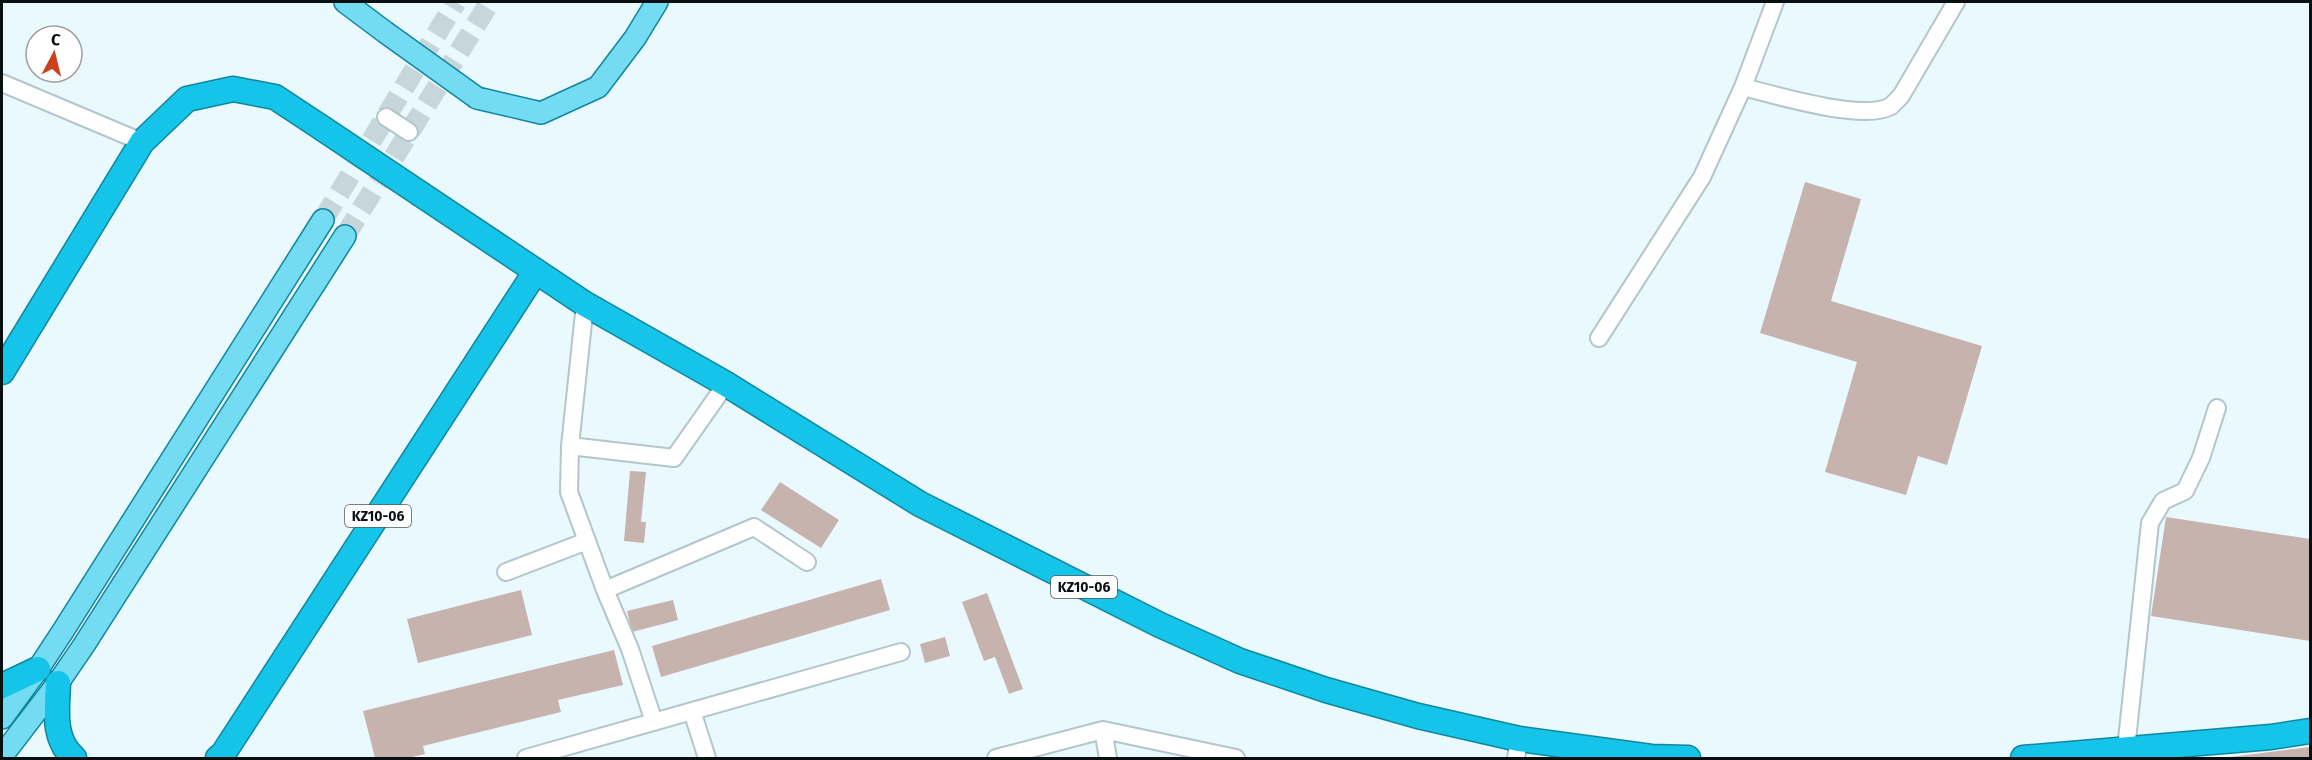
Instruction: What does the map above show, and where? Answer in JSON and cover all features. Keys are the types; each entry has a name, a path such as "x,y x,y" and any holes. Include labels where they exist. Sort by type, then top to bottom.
{"highway":[{"name":"KZ10-06","path":"2,372 142,142 187,99 233,89 275,97 585,304 726,384 920,504 1170,630 1240,661 1518,749 1688,759"},
{"name":"KZ10-06","path":"218,759 230,744 536,271"},
{"path":"2,686 38,669"},
{"path":"58,683 56,726 68,753 74,759"},
{"path":"2023,759 2271,737 2310,731"}],"main road":[{"path":"345,2 477,98 541,113 598,87 635,39 657,2"},
{"path":"2,718 38,669 323,220"},
{"path":"2,756 58,683 345,236"}],"lane":[{"path":"1599,338 1702,177 1743,87 1775,2"},
{"path":"1743,87 1834,108 1874,111 1890,106 1901,96 1956,2"},
{"path":"2,82 142,142"},
{"path":"386,117 410,132"},
{"path":"585,304 570,446 569,492 605,590 630,649 654,722"},
{"path":"570,446 674,458 726,384"},
{"path":"2126,749 2150,523 2163,501 2185,491 2200,458 2217,408"},
{"path":"605,590 754,527 807,562"},
{"path":"506,572 587,541"},
{"path":"526,759 901,652"},
{"path":"692,711 707,759"},
{"path":"1103,730 1108,759"},
{"path":"996,759 1103,730 1236,759"}],"building":[{"path":"1805,182 1861,199 1831,301 1982,346 1947,465 1918,456 1906,495 1825,472 1857,362 1760,333"},
{"path":"630,471 646,472 641,522 646,522 644,543 624,541"},
{"path":"780,482 839,520 821,548 761,510"},
{"path":"2166,517 2310,539 2310,641 2151,616"},
{"path":"881,579 890,610 661,677 652,646"},
{"path":"521,590 532,635 418,663 407,619"},
{"path":"987,593 1023,689 1009,694 995,657 984,661 962,602"},
{"path":"673,600 678,620 632,632 627,611"},
{"path":"945,637 950,656 925,663 920,644"},
{"path":"614,650 623,685 558,700 561,712 423,746 425,754 408,758 375,758 363,711"},
{"path":"2310,747 2310,758 2230,758 2230,757"}],"tunnel":[{"path":"323,220 456,2"},
{"path":"345,236 490,2"}]}
